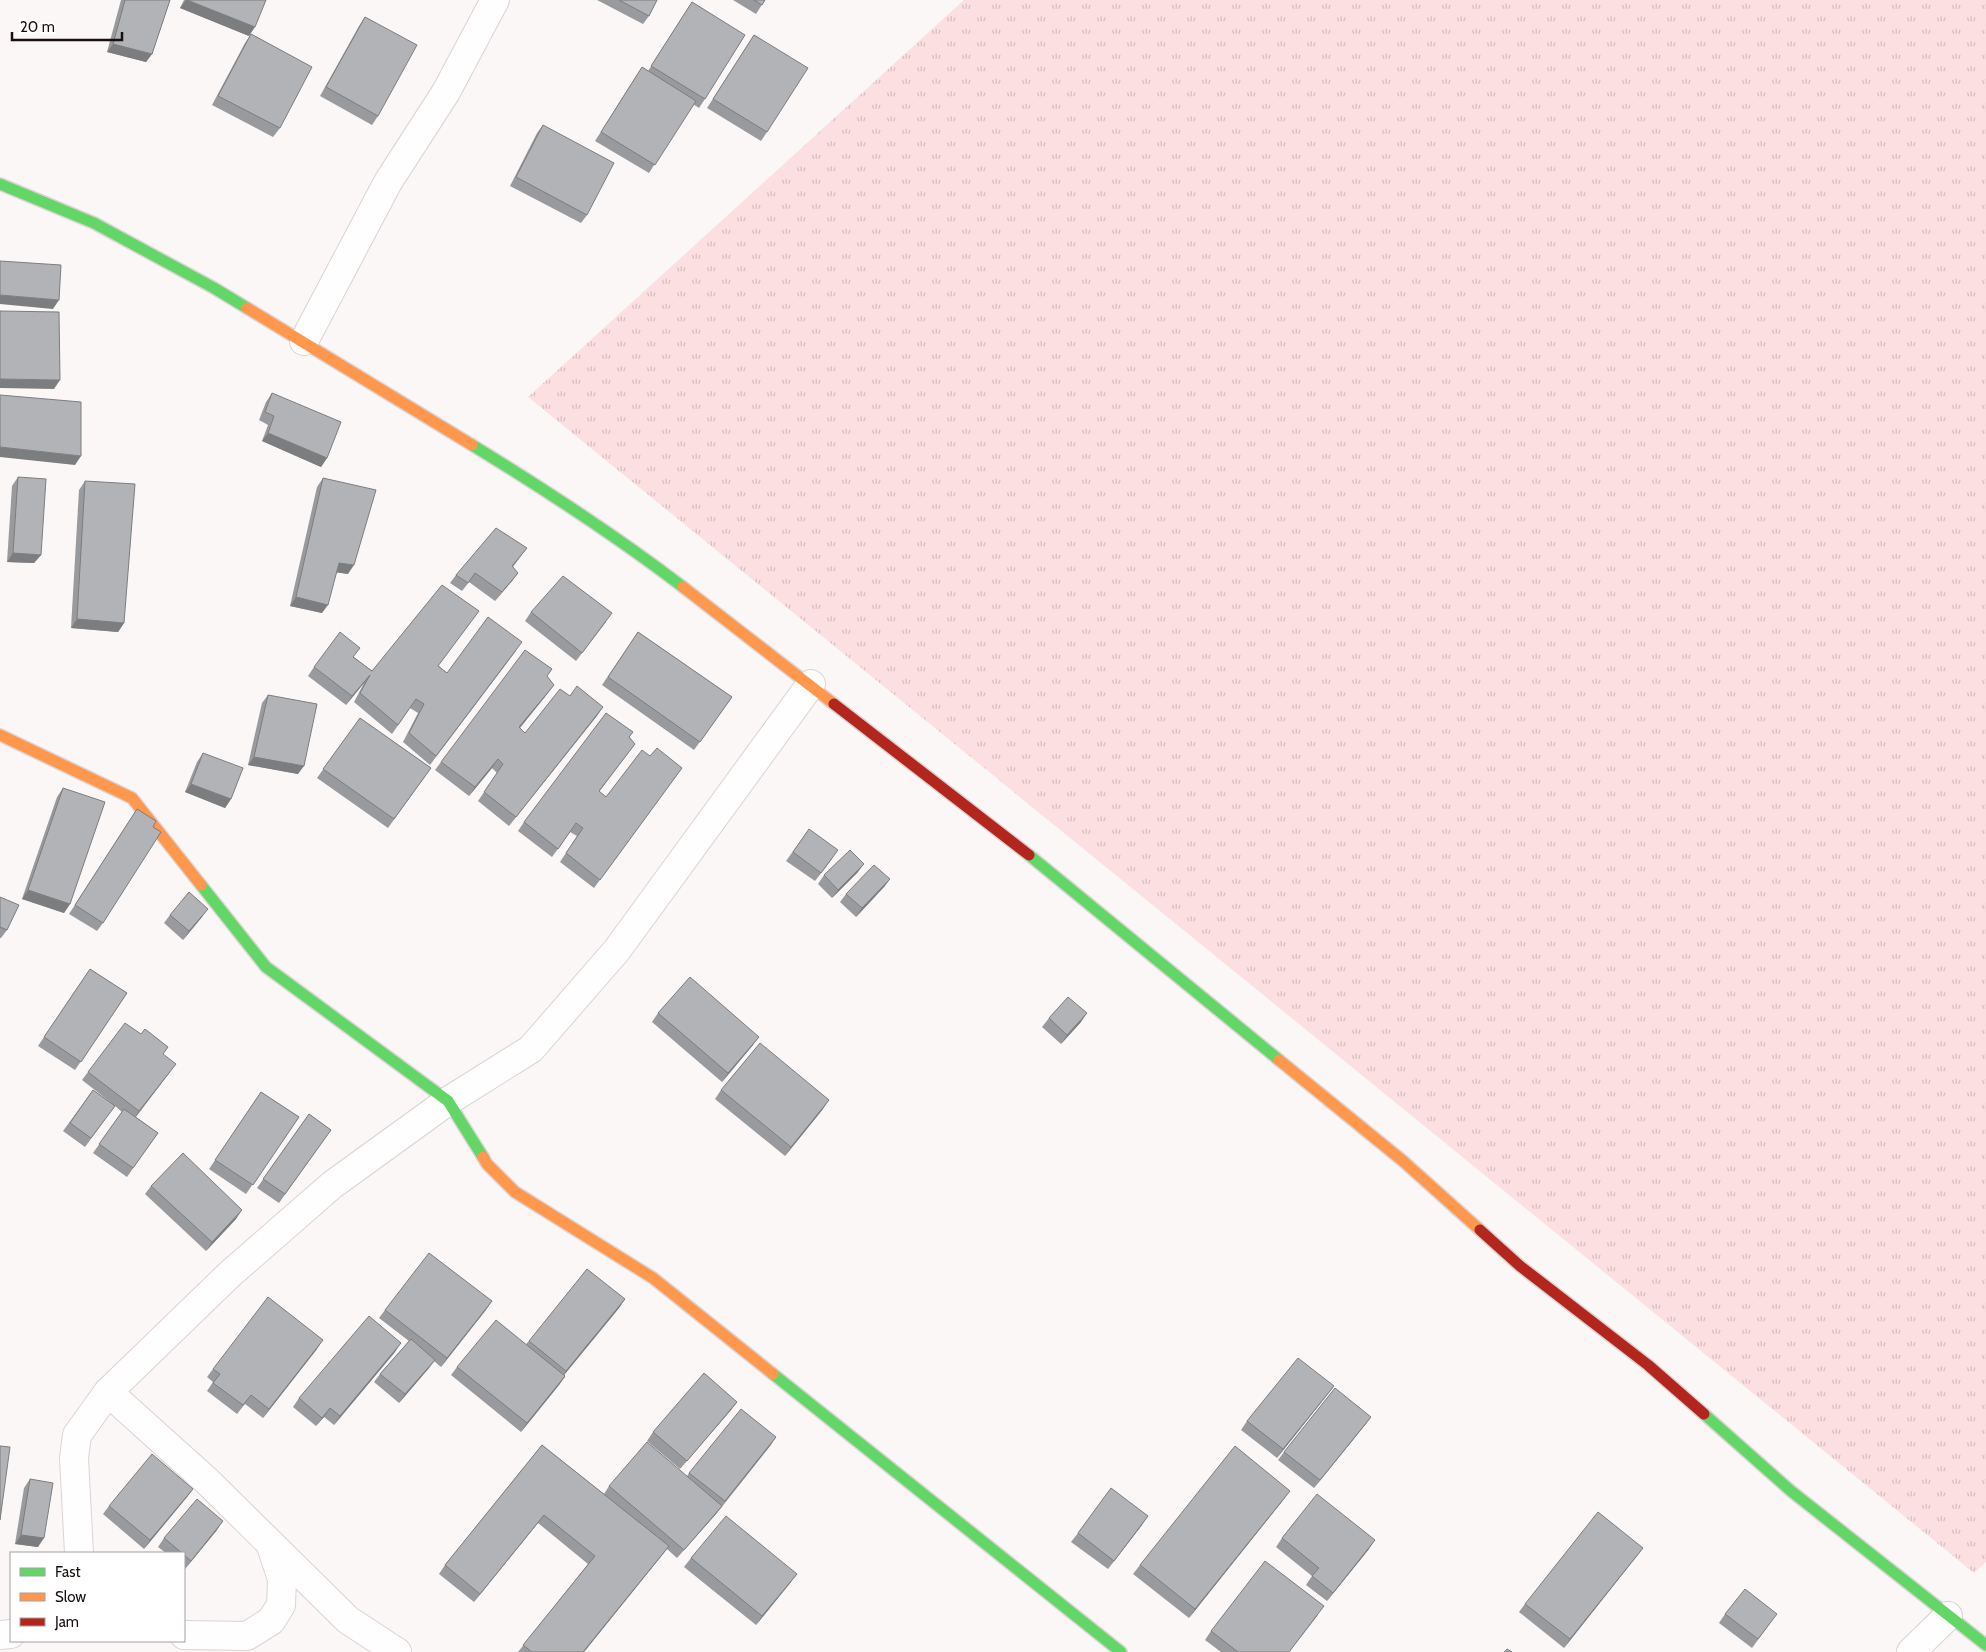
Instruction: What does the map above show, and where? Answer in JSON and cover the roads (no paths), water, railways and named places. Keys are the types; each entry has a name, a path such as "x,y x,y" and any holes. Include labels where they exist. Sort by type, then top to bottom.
{"street":[{"path":"304,341 388,182 446,92 495,0"},
{"path":"0,184 94,223 214,288 517,472 632,548 992,825 1403,1161 1520,1266 1648,1365 1790,1491 1986,1646"},
{"path":"79,1552 74,1458 77,1435 108,1392 230,1274 332,1185 448,1101 531,1049 617,950 811,684"},
{"path":"0,735 132,798 266,967 448,1101 487,1164 515,1192 653,1278 1121,1652"},
{"path":"108,1392 207,1481 348,1620 397,1652"},
{"path":"185,1635 247,1636 270,1621 281,1606 282,1579 270,1545"},
{"path":"1911,1652 1948,1616"}]}
